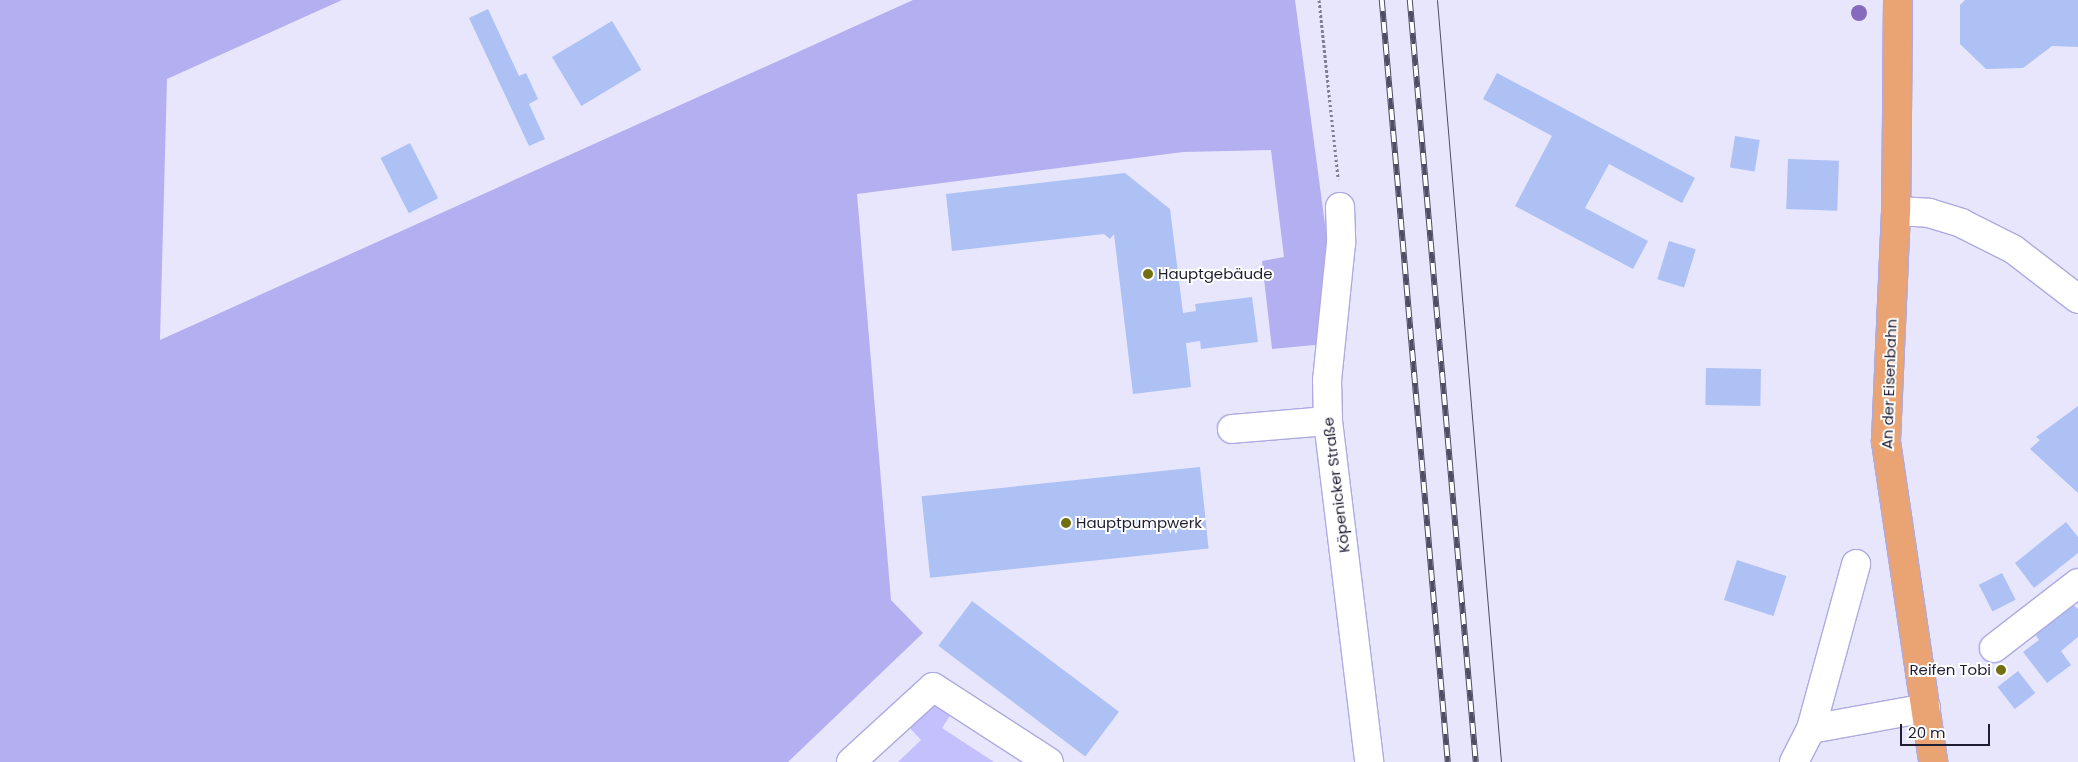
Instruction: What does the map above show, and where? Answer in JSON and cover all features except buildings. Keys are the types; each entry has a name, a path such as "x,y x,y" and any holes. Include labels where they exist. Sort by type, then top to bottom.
{"main road":[{"name":"An der Eisenbahn","path":"1898,0 1896,211 1886,442 1933,762"}],"street":[{"name":"Köpenicker Straße","path":"1340,207 1341,243 1327,380 1328,421 1369,762"},
{"path":"1896,211 1929,213 1961,223 2013,249 2078,299"},
{"path":"1232,429 1328,421"},
{"path":"1794,762 1811,729 1856,564"},
{"path":"1994,648 2078,583"},
{"path":"851,762 933,687 1049,762"},
{"path":"1811,729 1926,708"}],"path":[{"path":"1319,0 1340,207"}],"shaded area":[{"path":"0,0 342,0 167,79 160,340 913,0 1295,0 1328,247 1325,344 1272,349 1262,261 1284,257 1271,150 1183,152 857,194 891,600 923,633 788,762 0,762"},
{"path":"935,704 953,711 942,728 994,762 898,762 921,740 908,726"}],"tram line":[{"path":"1437,0 1501,762"}],"railway":[{"path":"1382,0 1448,762"},
{"path":"1410,0 1476,762"}],"place":[{"name":"Hauptgebäude","path":"1148,274"},
{"name":"Hauptpumpwerk","path":"1066,523"},
{"name":"Reifen Tobi","path":"2001,670"}]}
